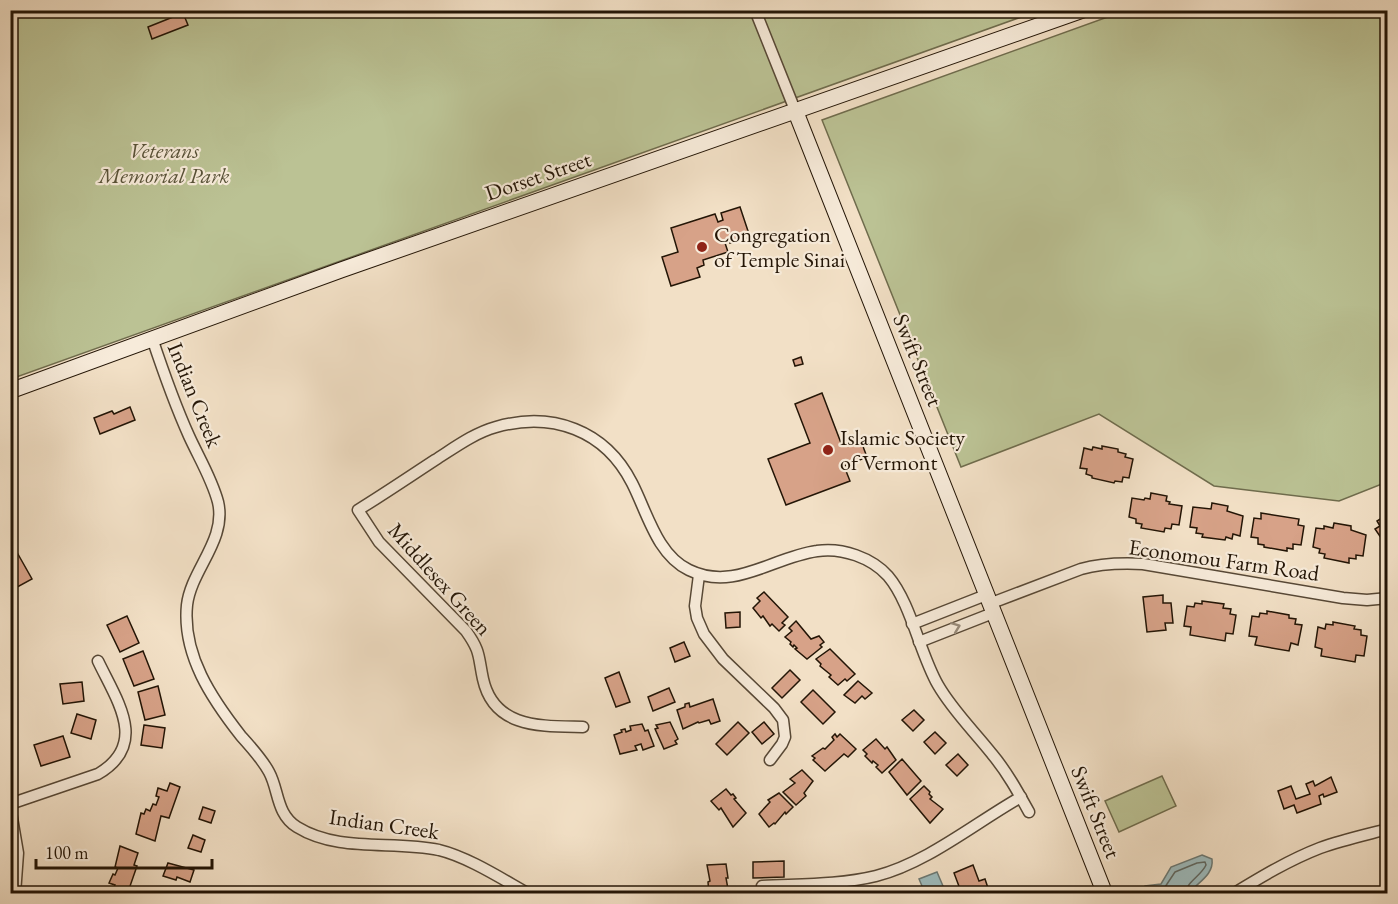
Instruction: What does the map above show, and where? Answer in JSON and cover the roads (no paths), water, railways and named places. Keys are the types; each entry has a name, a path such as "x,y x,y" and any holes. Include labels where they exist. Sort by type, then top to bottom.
{"street":[{"name":"Swift Street","path":"755,10 1105,894"},
{"name":"Dorset Street","path":"10,391 341,270 1083,10"},
{"name":"Indian Creek","path":"152,338 188,433 213,489 219,510 213,544 192,588 187,605 188,633 193,653 214,700 268,769 278,801 286,817 298,827 330,839 424,848 449,853 529,894"},
{"name":"Middlesex Green","path":"583,727 533,725 514,719 493,702 483,678 480,653 472,640 380,542 358,510 459,445 484,432 496,427 526,422 555,423 582,431 612,453 626,470 664,548 679,565 699,574"},
{"path":"770,759 785,737 783,720 774,708 723,659 704,634 695,606 699,574 714,578 739,576 808,553 840,551 865,560 882,570 896,587 936,683 994,757 1029,812"},
{"name":"Economou Farm Road","path":"989,604 1081,569 1122,563 1143,564 1349,598 1367,600 1388,598"},
{"path":"912,624 989,604"},
{"path":"919,642 989,604"},
{"path":"15,894 18,853 10,805 98,774 110,767 123,750 126,738 123,716 98,661"},
{"path":"762,886 851,882 879,876 918,860 1021,797"},
{"path":"1233,894 1271,871 1315,851 1388,829"}],"water":[{"path":"1202,855 1212,859 1211,870 1189,893 1142,893 1145,886 1161,884 1171,867"},
{"path":"937,872 946,893 925,893 919,879"}],"place":[{"name":"Congregation of Temple Sinai","path":"702,247"},
{"name":"Islamic Society of Vermont","path":"828,450"}],"park label":[{"name":"Veterans Memorial Park","path":"164,162"}]}
